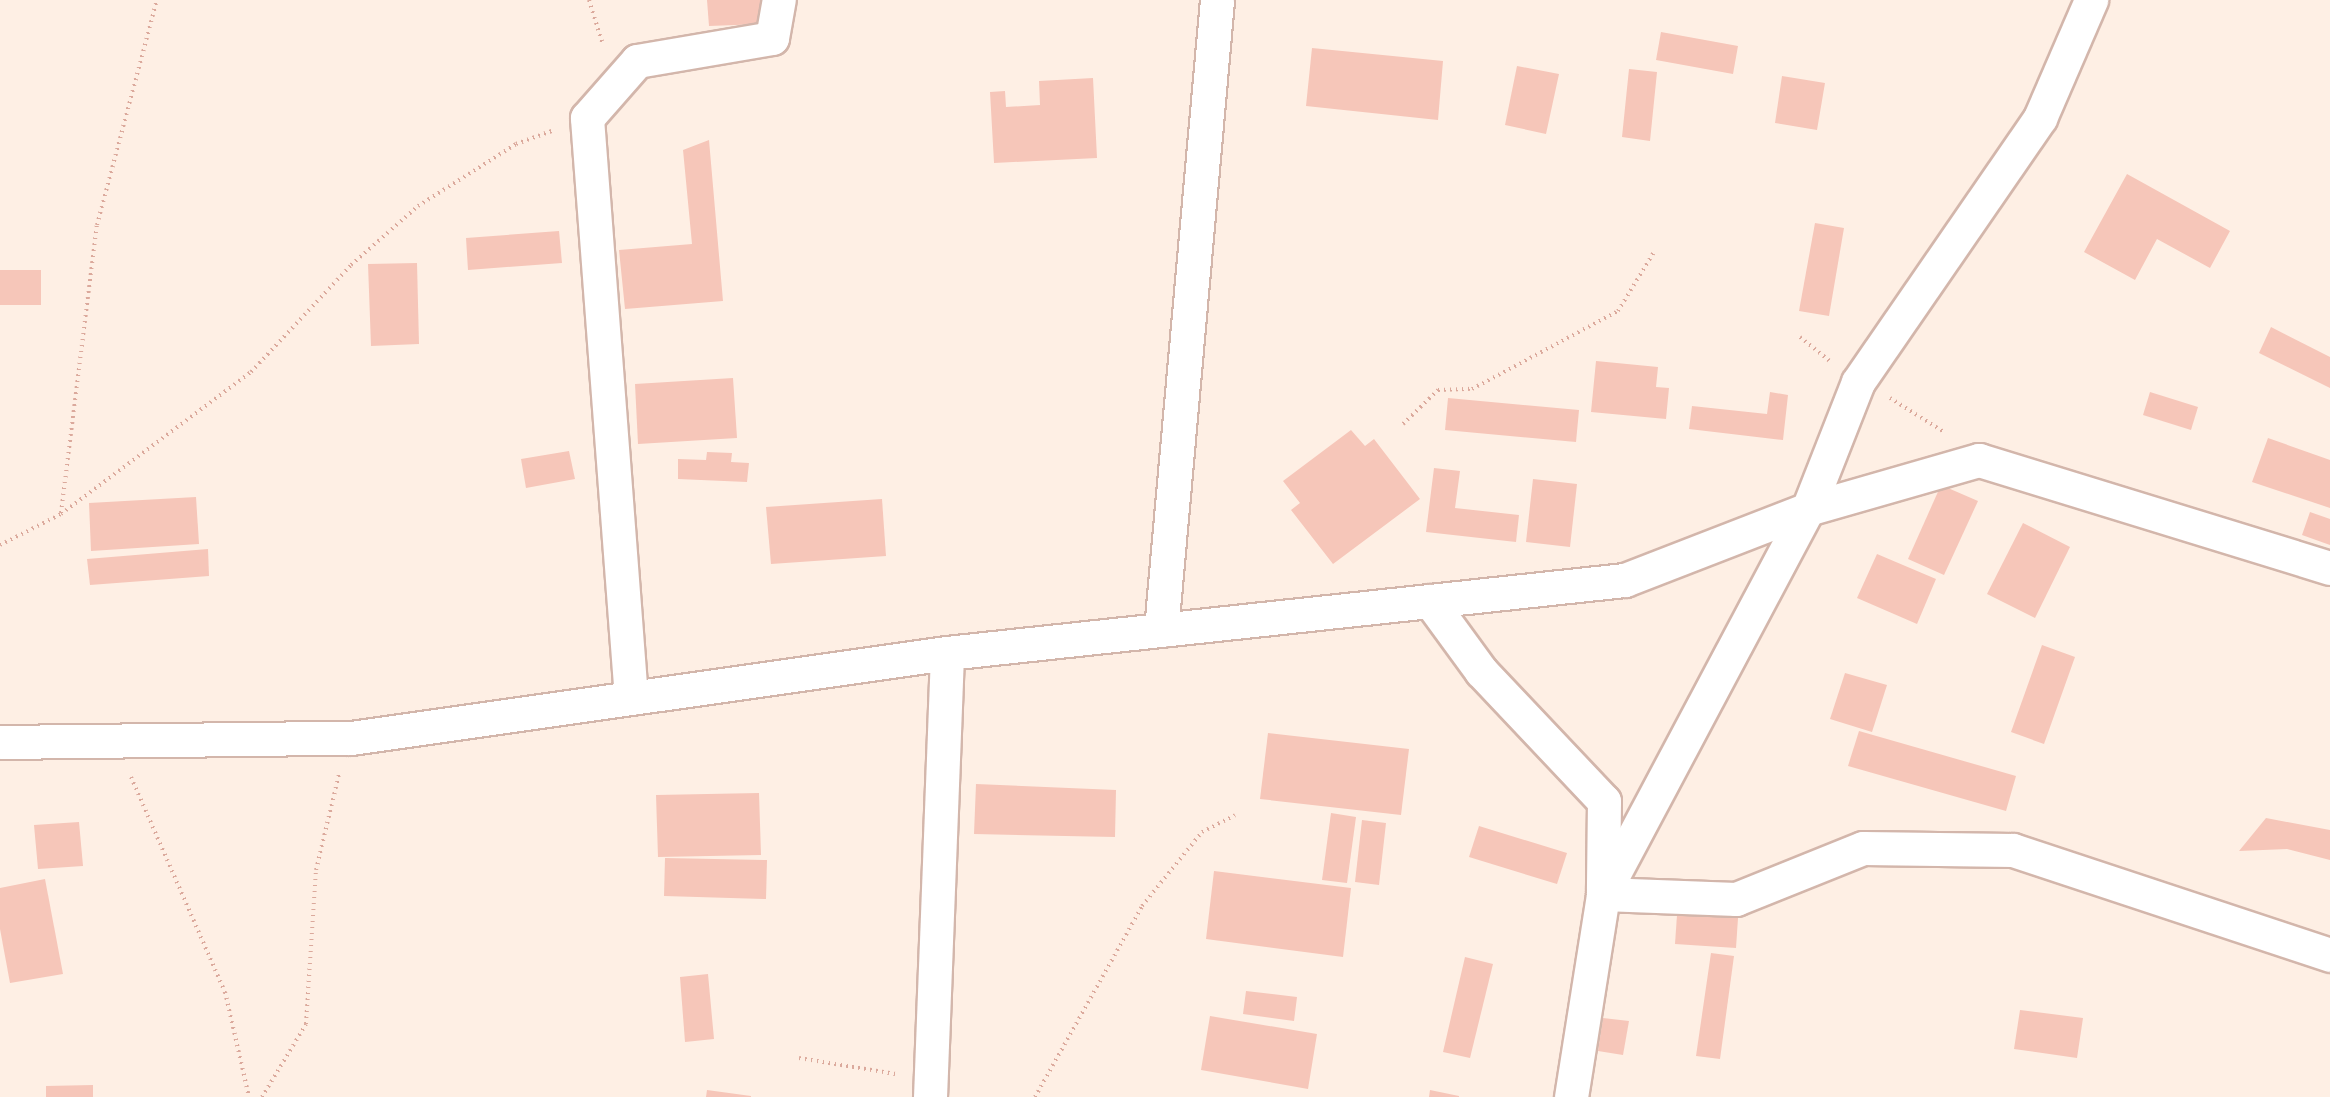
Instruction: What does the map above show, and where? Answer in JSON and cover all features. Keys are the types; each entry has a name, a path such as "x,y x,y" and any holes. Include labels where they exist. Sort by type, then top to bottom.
{"street":[{"path":"632,698 586,118 636,61 772,38 779,0"},
{"path":"1161,630 1217,0"},
{"path":"1603,894 1808,509 1858,382 2040,118 2091,0"},
{"path":"0,742 351,738 946,653 1625,580 1808,509 1979,460 2330,568"},
{"path":"1430,601 1481,671 1604,801 1603,894 1571,1097"},
{"path":"930,1088 946,653"},
{"path":"1603,894 1736,899 1863,848 2013,850 2330,955"}],"path":[{"path":"61,514 97,225 157,0"},
{"path":"0,545 61,514 251,372 351,265 418,206 516,144 586,118"},
{"path":"1403,424 1438,390 1472,389 1618,310 1654,252"},
{"path":"262,1097 306,1024 316,870 351,738"},
{"path":"115,741 225,992 249,1097"},
{"path":"1035,1097 1142,906 1202,832 1235,815"},
{"path":"799,1058 930,1088"}],"building":[{"path":"707,0 761,0 762,24 709,26"},
{"path":"1661,32 1738,46 1733,74 1656,60"},
{"path":"1312,48 1443,61 1438,120 1306,106"},
{"path":"1517,66 1559,74 1546,134 1505,125"},
{"path":"1629,69 1657,72 1650,141 1622,137"},
{"path":"1782,76 1825,83 1817,130 1775,123"},
{"path":"1093,78 1097,158 994,163 990,92 1005,91 1006,107 1040,105 1039,81"},
{"path":"709,140 723,301 625,309 619,250 692,244 683,150"},
{"path":"2127,174 2230,231 2210,268 2157,239 2135,280 2084,252"},
{"path":"1815,223 1844,228 1829,316 1799,311"},
{"path":"559,231 562,263 468,270 466,238"},
{"path":"417,263 419,344 371,346 368,264"},
{"path":"0,270 41,270 41,305 0,305"},
{"path":"2271,327 2330,357 2330,388 2259,353"},
{"path":"1596,361 1658,367 1656,387 1669,388 1666,419 1591,412"},
{"path":"733,378 737,438 638,444 635,384"},
{"path":"1770,392 1788,395 1783,440 1689,429 1692,406 1767,414"},
{"path":"2150,392 2198,407 2191,430 2143,415"},
{"path":"1448,398 1579,410 1576,442 1445,430"},
{"path":"1351,430 1365,446 1374,439 1420,499 1333,564 1291,510 1300,503 1283,481"},
{"path":"2268,438 2330,460 2330,508 2252,482"},
{"path":"569,451 575,479 526,488 521,459"},
{"path":"707,452 732,453 731,462 749,463 747,482 678,479 678,459 706,460"},
{"path":"1434,468 1460,471 1455,508 1519,515 1516,542 1426,532"},
{"path":"1533,479 1577,484 1570,547 1526,542"},
{"path":"1941,485 1978,501 1944,575 1908,559"},
{"path":"196,497 199,544 91,551 89,503"},
{"path":"882,499 886,556 771,564 766,507"},
{"path":"2310,512 2330,519 2330,545 2302,535"},
{"path":"2023,523 2070,547 2035,618 1987,594"},
{"path":"208,549 209,576 90,585 87,559"},
{"path":"1877,554 1936,579 1917,624 1857,598"},
{"path":"2042,645 2075,657 2044,744 2011,732"},
{"path":"1845,673 1887,685 1872,732 1830,719"},
{"path":"1859,731 2016,776 2006,811 1848,766"},
{"path":"1268,733 1409,749 1401,815 1260,799"},
{"path":"976,784 1116,790 1115,837 974,834"},
{"path":"759,793 761,855 658,857 656,795"},
{"path":"1331,813 1356,817 1347,883 1322,880"},
{"path":"2266,818 2330,830 2330,860 2287,849 2239,851"},
{"path":"1362,820 1386,823 1379,885 1355,882"},
{"path":"79,822 83,866 38,869 34,825"},
{"path":"1479,826 1567,853 1557,884 1469,857"},
{"path":"665,858 767,860 766,899 664,896"},
{"path":"1214,871 1351,888 1343,957 1206,939"},
{"path":"45,879 63,974 10,983 0,929 0,888"},
{"path":"1677,915 1738,918 1736,948 1675,944"},
{"path":"1711,953 1734,956 1720,1059 1696,1056"},
{"path":"1465,957 1493,964 1470,1058 1443,1052"},
{"path":"708,974 714,1039 685,1042 680,977"},
{"path":"1246,991 1297,997 1294,1021 1243,1014"},
{"path":"2020,1010 2083,1018 2077,1058 2014,1049"},
{"path":"1210,1016 1317,1034 1308,1089 1201,1070"},
{"path":"1603,1018 1629,1021 1623,1055 1598,1051"},
{"path":"93,1085 93,1097 46,1097 46,1086"},
{"path":"707,1090 751,1096 751,1097 706,1097"},
{"path":"1430,1090 1459,1096 1459,1097 1429,1097"}]}
